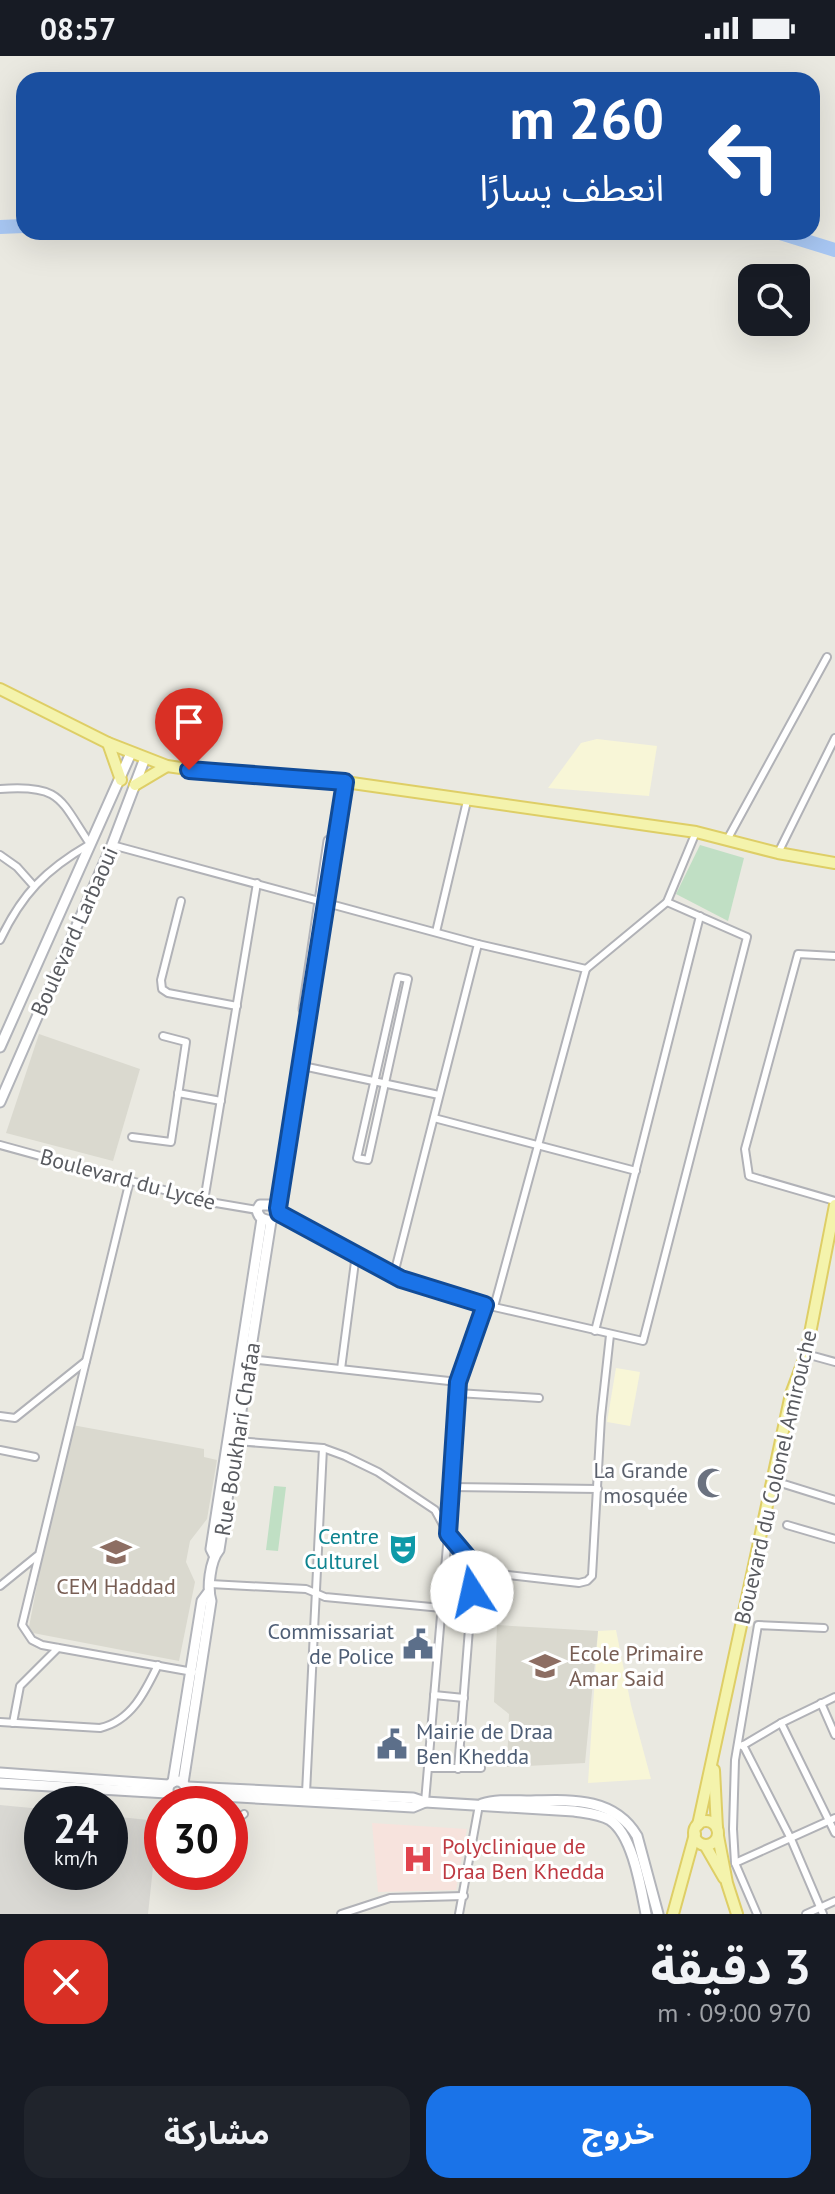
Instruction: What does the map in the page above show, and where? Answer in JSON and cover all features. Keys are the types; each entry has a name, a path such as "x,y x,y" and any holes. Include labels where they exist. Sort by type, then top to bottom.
{"main road":[{"path":"0,689 108,743 167,766 223,774 342,783 696,832 778,853 835,863"},
{"path":"108,743 121,780 135,785 167,766"},
{"name":"Boulevard Larbaoui","path":"0,1047 131,753"},
{"name":"Boulevard Larbaoui","path":"0,1102 112,845 145,758"},
{"path":"276,1207 260,1205 263,1217 276,1207 342,783"},
{"name":"Bouevard du Colonel Amirouche","path":"673,1914 687,1858 699,1836 714,1748 771,1480 791,1394 806,1354 835,1203"},
{"name":"Rue Boukhari Chafaa","path":"209,1588 214,1555 211,1549 250,1359 263,1217"},
{"name":"Rue Boukhari Chafaa","path":"233,1441 263,1217"},
{"path":"178,1786 211,1601 209,1588"},
{"name":"Bouevard du Colonel Amirouche","path":"714,1748 718,1832 727,1883"},
{"path":"0,1773 144,1788"},
{"path":"0,1783 144,1790"},
{"path":"248,1792 413,1798 425,1802 574,1811 611,1821 621,1831 628,1845 646,1912 658,1911 676,1901"},
{"path":"248,1796 413,1807 425,1802"},
{"path":"479,1805 497,1801 569,1800 611,1810 637,1836 658,1911"},
{"path":"708,1821 718,1832 712,1844 699,1836 708,1821"},
{"path":"699,1836 727,1883 737,1914"}],"street":[{"path":"727,840 827,657"},
{"path":"778,853 835,738"},
{"path":"0,789 25,787 60,799 90,844 33,885 20,901 0,940"},
{"path":"436,932 467,801"},
{"path":"494,1307 586,969 667,902 696,832"},
{"path":"76,852 82,833"},
{"path":"112,845 478,944 586,969"},
{"path":"0,855 17,867 33,885"},
{"path":"204,1201 257,883"},
{"path":"181,901 161,980 162,989 168,993 237,1006"},
{"path":"276,1207 394,1274 485,1305 643,1341 747,937 667,902"},
{"path":"595,1331 700,916"},
{"path":"394,1274 478,944"},
{"path":"835,956 798,954 745,1149 749,1176 835,1203"},
{"path":"398,977 408,979 368,1160 357,1158 374,1081 398,977"},
{"path":"132,1137 171,1142 186,1042 163,1036"},
{"path":"299,1065 439,1095"},
{"path":"178,1093 221,1101"},
{"path":"434,1118 636,1171"},
{"name":"Boulevard du Lycée","path":"0,1145 263,1217"},
{"path":"130,1180 22,1625 32,1640 58,1648 196,1672"},
{"path":"341,1369 356,1254"},
{"path":"425,1802 458,1382 485,1305"},
{"path":"233,1441 323,1448 378,1472 435,1510 448,1534 474,1565 499,1574 579,1583 587,1581 592,1576 601,1417 610,1335"},
{"path":"806,1354 835,1362"},
{"path":"250,1359 458,1382"},
{"path":"0,1416 15,1418 86,1361"},
{"path":"457,1393 539,1398"},
{"path":"306,1793 323,1448"},
{"path":"0,1450 35,1457"},
{"path":"771,1480 835,1500"},
{"path":"450,1487 598,1489"},
{"path":"787,1525 835,1539"},
{"path":"0,1586 37,1556"},
{"path":"458,1769 474,1565"},
{"path":"209,1588 306,1589 325,1597 442,1608"},
{"path":"757,1914 735,1863 735,1760 758,1625 824,1628"},
{"path":"13,1723 20,1686 58,1648"},
{"path":"0,1722 100,1728 113,1725 134,1708 158,1665"},
{"path":"434,1695 464,1698"},
{"path":"735,1760 743,1745 835,1697"},
{"path":"821,1703 835,1735"},
{"path":"781,1723 832,1819 835,1833"},
{"path":"743,1745 791,1839 822,1911"},
{"path":"428,1768 481,1768"},
{"path":"459,1914 479,1805"},
{"path":"735,1863 832,1819"},
{"path":"341,1914 390,1898 464,1896"},
{"path":"806,1914 822,1911 835,1901"}],"shaded area":[{"path":"597,739 657,746 649,796 548,788 581,743"},
{"path":"39,1034 140,1069 113,1161 6,1133"},
{"path":"616,1368 640,1372 630,1426 607,1422"},
{"name":"CEM Haddad","path":"72,1425 204,1449 204,1457 217,1460 207,1519 190,1541 186,1562 195,1582 179,1661 33,1633 29,1627"},
{"name":"Ecole Primaire Amar Said","path":"497,1625 598,1631 585,1763 507,1767 509,1714 494,1702"},
{"path":"616,1630 631,1705 651,1779 588,1783 598,1631"},
{"path":"0,1805 24,1807 24,1890 128,1890 128,1818 144,1820 144,1890 151,1890 148,1914 0,1914"},
{"name":"Polyclinique de Draa Ben Khedda","path":"372,1823 467,1829 456,1890 378,1892"}],"green space":[{"path":"700,845 744,858 728,921 676,894"},
{"path":"274,1486 286,1487 278,1551 266,1550"}],"waterway":[{"path":"0,227 16,226"},
{"path":"803,240 835,250"}],"place":[{"name":"La Grande mosquée","path":"712,1483"},
{"name":"Centre Culturel","path":"403,1549"},
{"name":"CEM Haddad","path":"116,1552"},
{"name":"Commissariat de Police","path":"418,1644"},
{"name":"Ecole Primaire Amar Said","path":"545,1666"},
{"name":"Mairie de Draa Ben Khedda","path":"392,1744"},
{"name":"Polyclinique de Draa Ben Khedda","path":"418,1859"}],"route":[{"path":"189,770 345,782 302,1065 277,1205 279,1213 401,1279 485,1305 458,1382 450,1487 448,1534 474,1565 472,1592"}]}
